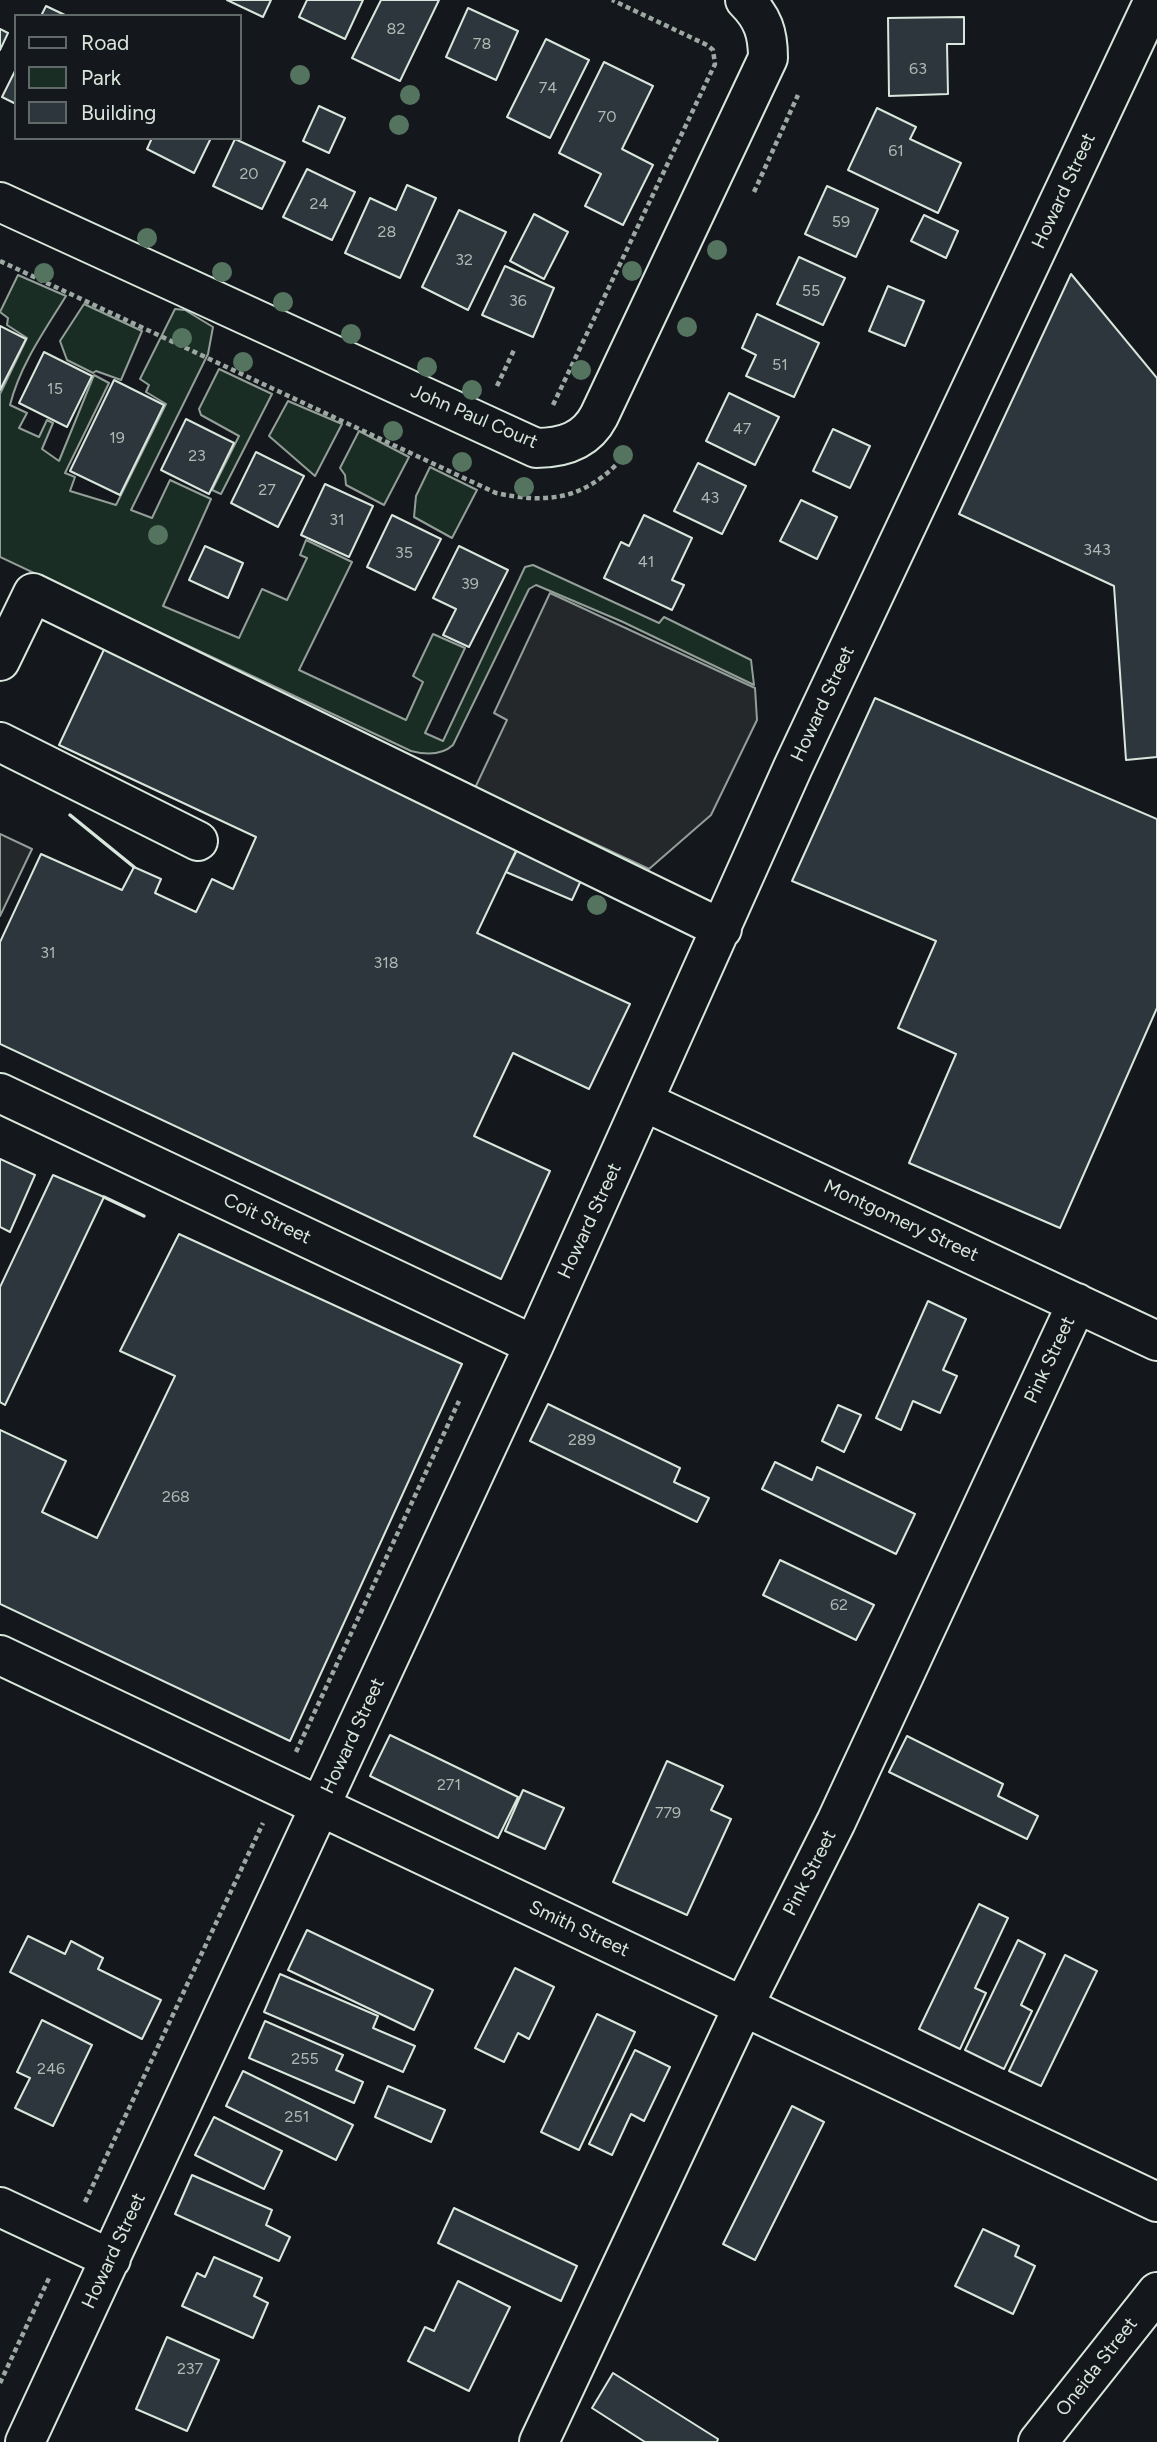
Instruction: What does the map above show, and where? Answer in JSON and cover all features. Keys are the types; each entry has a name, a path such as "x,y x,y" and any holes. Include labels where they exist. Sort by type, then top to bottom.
{"street":[{"name":"John Paul Court","path":"0,202 536,447 559,447 582,437 599,416 768,58 768,35 758,13 745,0"},
{"name":"Howard Street","path":"25,2442 534,1345 799,754 1154,0"},
{"path":"0,661 33,593 722,929"},
{"path":"0,742 198,841"},
{"name":"Coit Street","path":"0,1093 534,1345"},
{"name":"Montgomery Street","path":"645,1102 1157,1341"},
{"name":"Pink Street","path":"539,2442 743,2007 836,1822 1077,1303"},
{"name":"Smith Street","path":"0,1655 1157,2202"},
{"path":"0,2207 110,2259"},
{"name":"Oneida Street","path":"1038,2442 1157,2292"}],"path":[{"path":"547,417 715,64 713,50 707,45 612,0"},
{"path":"750,200 792,114 800,89"},
{"path":"0,261 496,493 532,500 552,499 573,493 600,478 619,461"},
{"path":"494,393 514,350"}],"green space":[{"path":"18,275 66,296 34,348 14,390 10,405 27,413 19,428 39,437 47,420 53,423 42,449 59,461 94,375 109,383 65,473 75,477 70,491 116,505 166,404 146,392 149,385 140,379 175,309 185,310 213,327 208,354 131,510 152,518 170,480 211,499 163,606 239,638 262,589 287,600 307,558 300,555 306,540 352,562 299,670 406,720 423,682 413,676 433,634 465,648 425,733 443,741 525,567 533,565 659,623 664,617 751,660 754,685 623,622 536,585 529,589 453,745 438,753 422,753 411,751 0,557 0,394 27,338 7,325 8,318 0,312"},
{"path":"84,304 142,331 121,380 96,371 93,373 67,360 60,341"},
{"path":"219,369 272,394 221,494 212,490 239,436 201,415 199,409"},
{"path":"288,401 342,424 315,476 269,436"},
{"path":"359,431 409,457 384,505 346,485 345,475 340,468"},
{"path":"430,467 477,490 452,538 414,517 416,496"}],"shaded area":[{"path":"550,593 755,688 757,720 711,815 649,869 475,788 507,720 494,713"},
{"path":"0,834 32,849 0,916"}],"building":[{"path":"227,0 271,0 263,17"},
{"path":"307,0 363,0 345,39 299,17"},
{"path":"381,0 439,0 400,81 352,58"},
{"path":"46,6 63,14 42,14"},
{"path":"468,8 518,31 496,80 446,57"},
{"path":"964,17 964,44 947,44 948,94 889,96 888,18"},
{"path":"0,29 8,33 0,50"},
{"path":"546,39 589,60 550,138 507,117"},
{"path":"604,62 653,86 622,149 653,165 623,225 585,206 601,174 559,153"},
{"path":"14,73 14,103 2,97"},
{"path":"319,106 345,118 329,153 303,141"},
{"path":"877,108 916,127 910,139 961,163 938,213 848,170"},
{"path":"151,140 210,140 194,173 147,149"},
{"path":"235,140 285,162 262,209 213,186"},
{"path":"307,169 355,192 332,240 283,217"},
{"path":"407,185 436,198 400,278 345,253 370,198 396,210"},
{"path":"827,186 878,209 856,257 805,234"},
{"path":"459,210 506,232 468,310 422,287"},
{"path":"534,214 568,232 544,279 510,261"},
{"path":"924,215 958,231 946,258 911,241"},
{"path":"799,257 845,278 823,325 777,304"},
{"path":"505,266 554,288 533,337 482,315"},
{"path":"1071,274 1157,378 1157,757 1126,760 1114,586 959,514"},
{"path":"888,286 924,301 905,346 869,331"},
{"path":"757,314 819,343 794,397 746,376 756,355 742,348"},
{"path":"0,326 26,339 0,390"},
{"path":"44,352 92,376 67,427 19,403"},
{"path":"114,380 164,405 120,495 70,471"},
{"path":"729,393 779,417 755,465 706,441"},
{"path":"186,419 234,443 209,494 161,470"},
{"path":"833,429 870,446 850,488 813,471"},
{"path":"256,452 304,476 278,527 231,503"},
{"path":"698,463 746,486 722,534 674,511"},
{"path":"325,484 373,506 349,557 301,535"},
{"path":"801,500 837,517 817,559 780,541"},
{"path":"392,515 441,539 415,590 367,567"},
{"path":"644,515 692,538 672,580 684,585 672,610 604,578 621,542 629,546"},
{"path":"205,546 243,563 228,598 189,580"},
{"path":"459,546 508,570 469,647 443,635 456,609 433,598"},
{"path":"108,641 522,838 477,933 630,1004 589,1089 513,1053 489,1104 474,1136 550,1171 501,1279 0,1044 0,942 41,854 122,890 134,867 161,879 155,893 196,912 212,879 233,889 256,837 59,745"},
{"path":"875,698 1157,819 1157,1008 1060,1228 909,1163 956,1054 898,1028 936,941 792,881"},
{"path":"518,848 583,876 572,900 506,872"},
{"path":"0,1159 35,1175 10,1232 0,1227"},
{"path":"53,1175 104,1197 5,1405 0,1402 0,1287"},
{"path":"179,1234 462,1364 290,1741 0,1604 0,1430 66,1461 42,1512 97,1538 175,1376 120,1351"},
{"path":"928,1301 966,1319 943,1370 957,1376 940,1413 913,1401 901,1430 876,1418"},
{"path":"548,1404 680,1468 674,1482 709,1498 697,1522 530,1441"},
{"path":"838,1405 861,1415 844,1452 822,1441"},
{"path":"775,1462 812,1480 817,1467 915,1514 896,1554 762,1489"},
{"path":"780,1560 874,1605 856,1640 763,1595"},
{"path":"390,1735 518,1797 498,1838 370,1776"},
{"path":"907,1736 1003,1784 998,1796 1038,1816 1027,1839 889,1772"},
{"path":"667,1761 723,1786 711,1810 731,1819 687,1915 613,1882"},
{"path":"523,1790 564,1808 545,1849 505,1831"},
{"path":"979,1904 1008,1918 975,1988 986,1993 960,2049 919,2029"},
{"path":"307,1930 433,1990 414,2030 288,1970"},
{"path":"28,1936 65,1954 71,1941 103,1958 98,1969 161,2000 142,2039 10,1972"},
{"path":"1018,1940 1045,1954 1021,2005 1032,2011 1004,2069 965,2050"},
{"path":"1065,1955 1097,1971 1041,2086 1009,2071"},
{"path":"515,1968 554,1987 529,2039 518,2033 504,2062 475,2048"},
{"path":"280,1974 378,2016 373,2028 415,2046 403,2072 264,2012"},
{"path":"597,2014 635,2032 579,2150 541,2132"},
{"path":"42,2020 92,2045 53,2126 15,2108 30,2078 17,2072"},
{"path":"265,2021 343,2055 336,2070 363,2082 354,2103 249,2058"},
{"path":"635,2050 670,2067 644,2121 631,2114 612,2155 589,2144"},
{"path":"243,2071 353,2125 336,2160 226,2106"},
{"path":"388,2086 445,2110 431,2142 375,2117"},
{"path":"792,2106 824,2122 755,2260 723,2244"},
{"path":"214,2117 282,2151 264,2189 195,2155"},
{"path":"192,2175 272,2210 266,2225 290,2237 279,2261 175,2214"},
{"path":"454,2208 577,2266 561,2301 438,2243"},
{"path":"983,2229 1019,2246 1015,2256 1035,2266 1013,2314 955,2286"},
{"path":"214,2257 262,2278 254,2296 268,2303 253,2338 182,2306 197,2273 205,2277"},
{"path":"458,2281 510,2307 469,2391 408,2361 425,2327 434,2331"},
{"path":"167,2337 219,2360 187,2431 136,2409"},
{"path":"613,2373 718,2439 717,2442 645,2442 592,2408"}],"wall":[{"path":"70,815 134,867"},
{"path":"104,1197 144,1216"}]}
